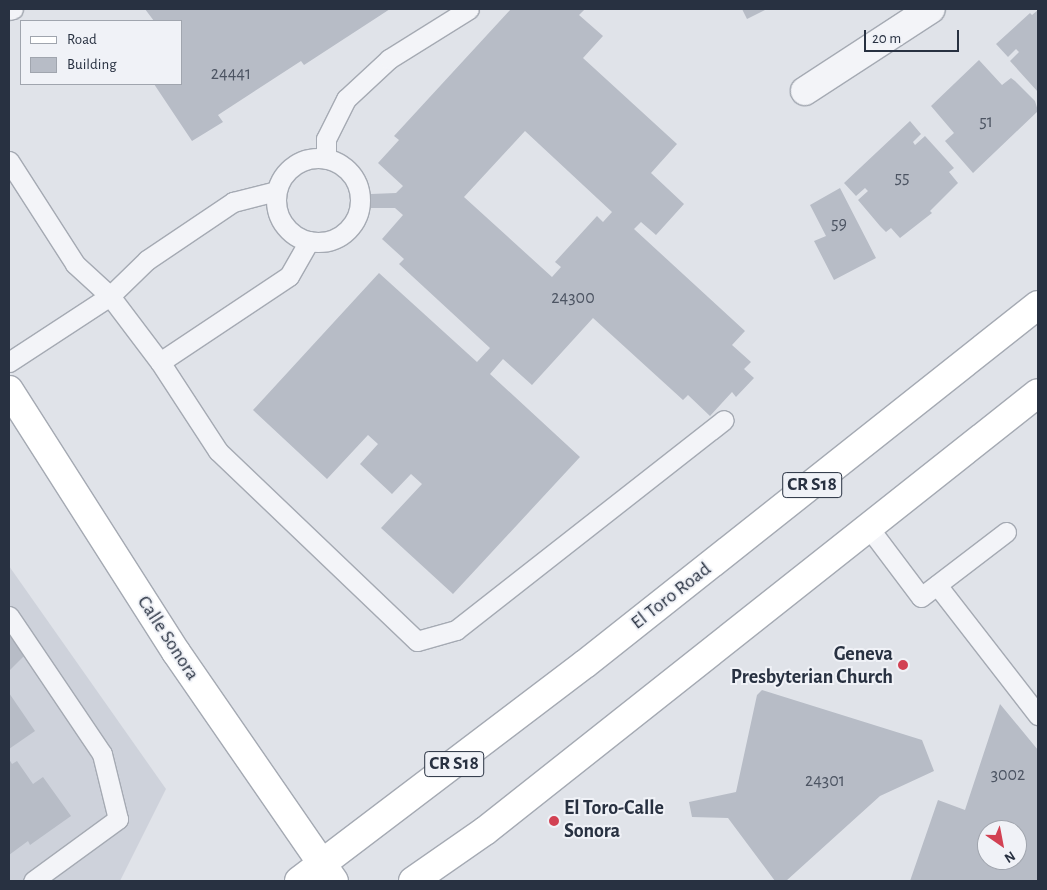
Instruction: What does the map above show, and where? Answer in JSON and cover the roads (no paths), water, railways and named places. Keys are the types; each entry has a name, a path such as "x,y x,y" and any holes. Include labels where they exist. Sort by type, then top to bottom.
{"main road":[{"name":"El Toro Road","path":"299,881 329,873 585,664 1038,305"},
{"name":"Calle Sonora","path":"9,390 176,652 329,873"},
{"path":"413,881 485,831 1038,393"}],"street":[{"path":"805,91 931,9"}],"lane":[{"path":"9,10 13,9"},
{"path":"326,159 326,139 346,99 389,59 469,9"},
{"path":"310,159 326,159 342,165 353,177 359,192 359,209 352,224 341,236 325,242 309,241 294,235 282,223 276,208 276,191 283,176 295,165 310,159"},
{"path":"9,161 75,264 110,296 160,362 218,452 417,640 456,630 724,420"},
{"path":"9,362 110,296 146,260 233,202 276,191"},
{"path":"160,362 289,276 309,241"},
{"path":"869,528 922,597 1006,532"},
{"path":"937,585 1038,715"},
{"path":"9,616 102,754 118,819 34,881"}],"place":[{"name":"Geneva Presbyterian Church","path":"903,665"},
{"name":"El Toro-Calle Sonora","path":"554,821"}]}
